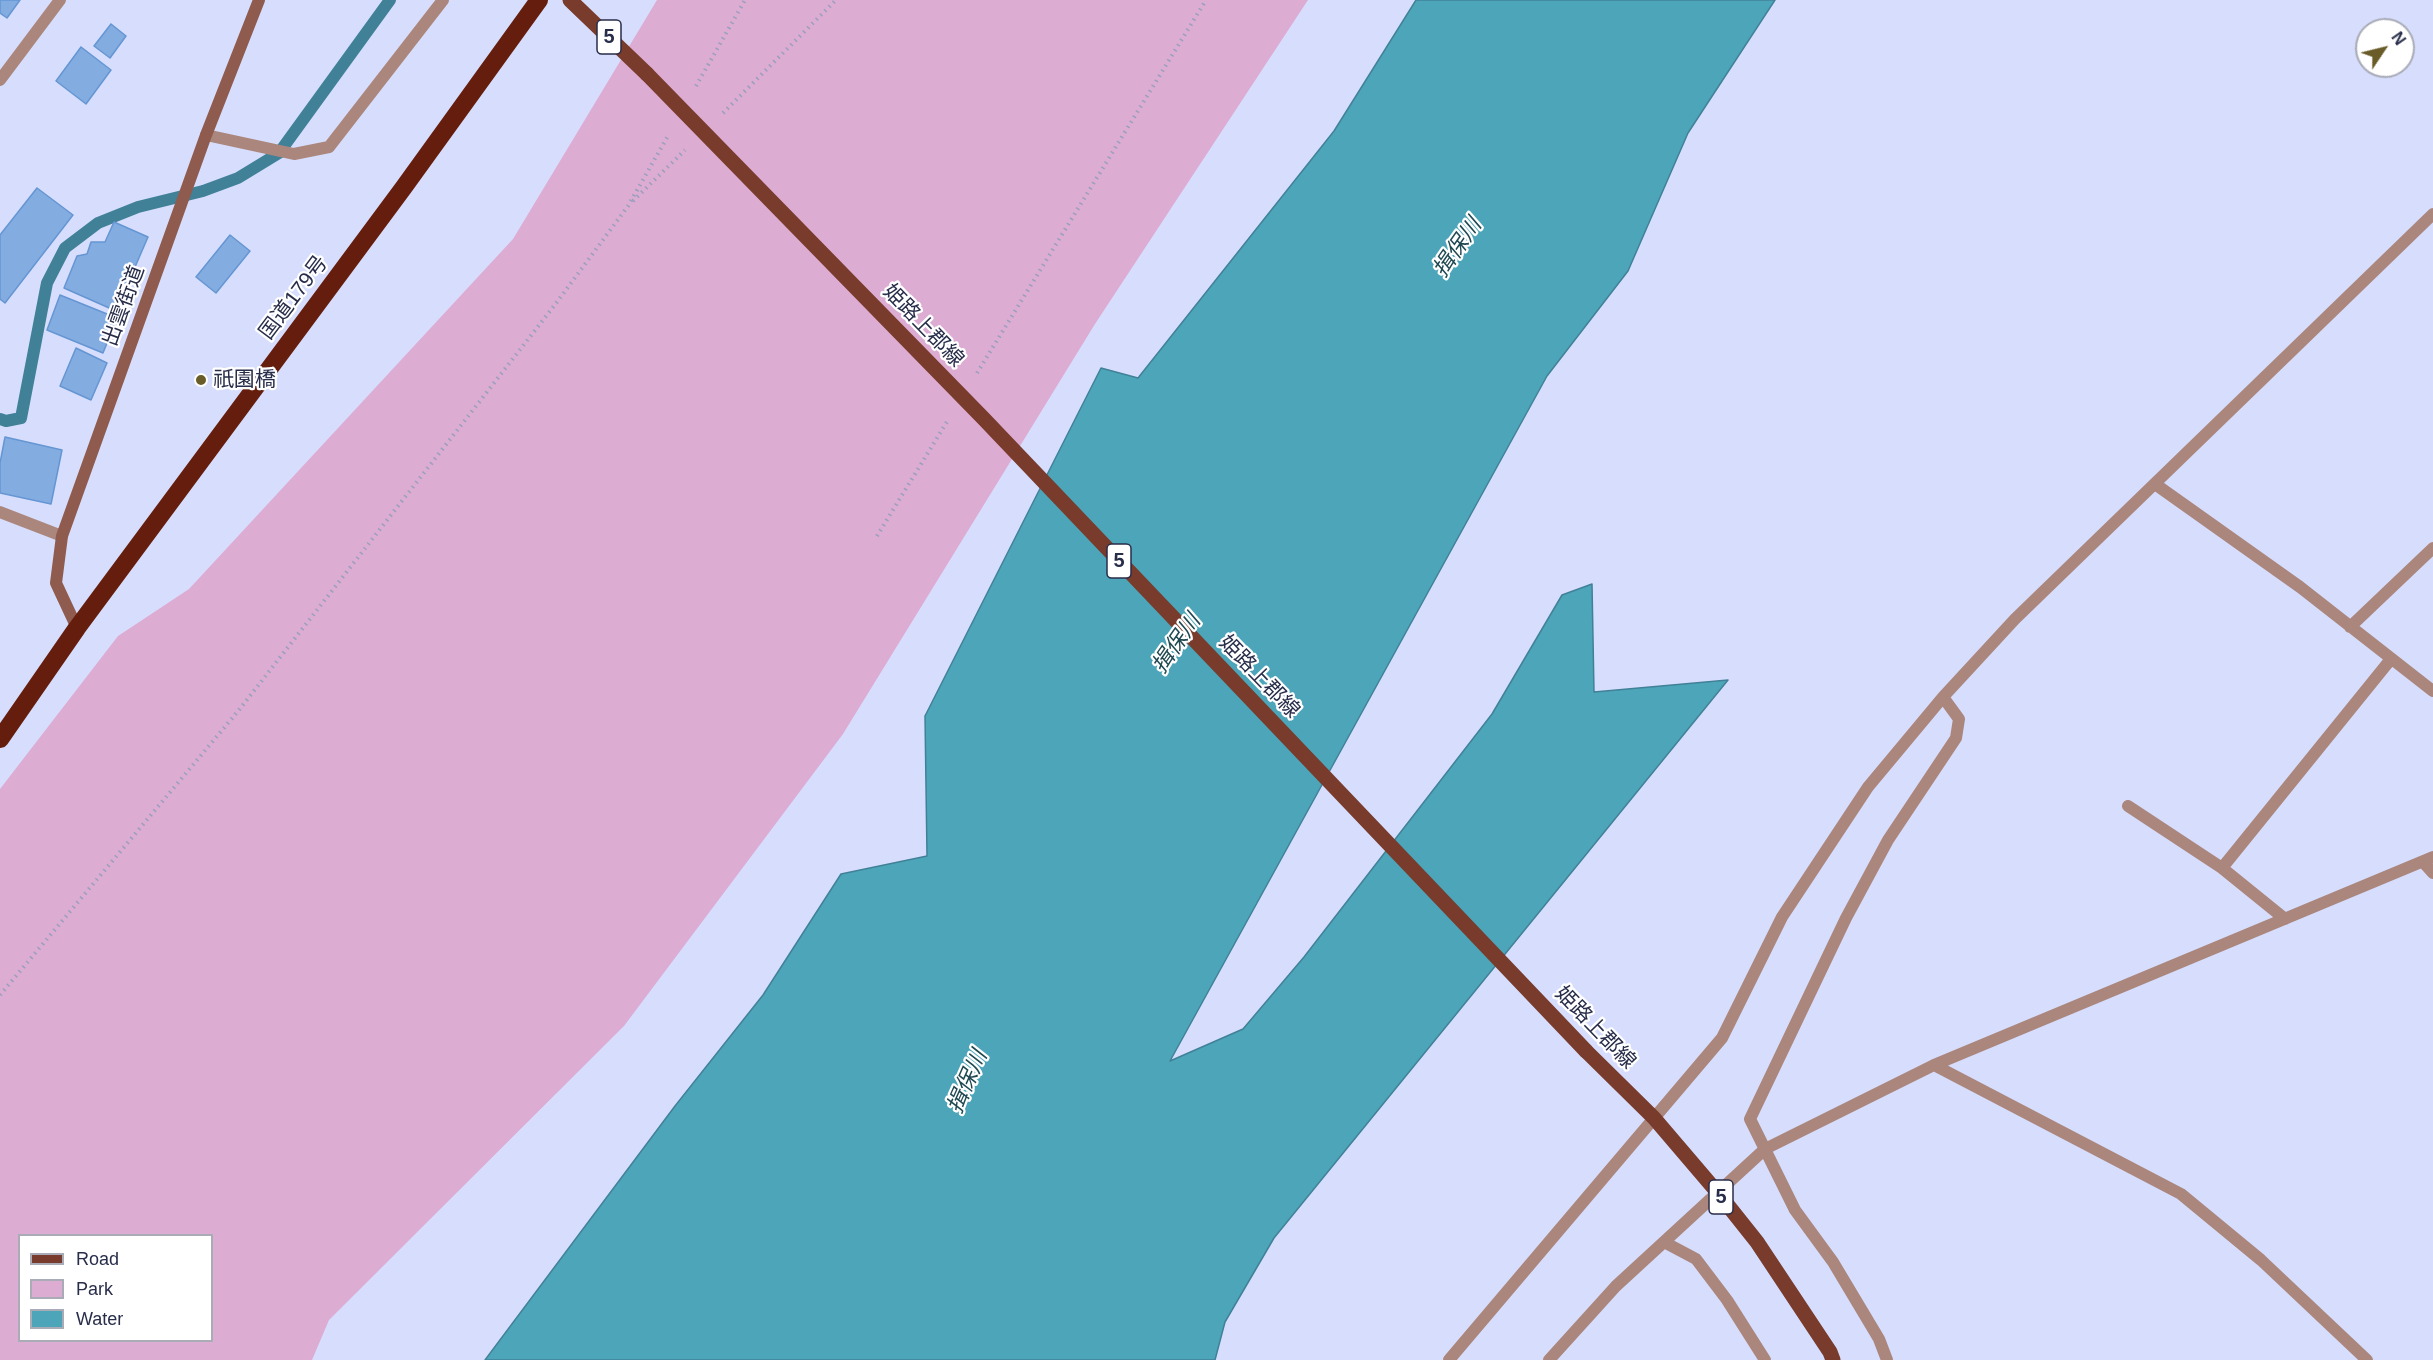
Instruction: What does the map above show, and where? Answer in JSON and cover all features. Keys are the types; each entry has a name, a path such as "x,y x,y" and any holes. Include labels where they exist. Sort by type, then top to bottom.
{"highway":[{"name":"国道179号","path":"0,739 77,628 397,197 539,0"}],"main road":[{"name":"姫路上郡線","path":"570,0 647,74 984,419 1586,1051 1654,1118 1757,1242 1830,1352 1833,1360"}],"street":[{"path":"0,80 60,0"},
{"name":"出雲街道","path":"77,628 56,583 62,536 206,135 259,0"},
{"path":"206,135 294,154 329,147 442,0"},
{"path":"1449,1360 1722,1038 1782,917 1868,787 1943,697 2016,619 2433,214"},
{"path":"2155,484 2300,587 2433,691"},
{"path":"0,512 62,536"},
{"path":"2350,627 2433,548"},
{"path":"2222,868 2391,659"},
{"path":"1887,1360 1879,1339 1833,1262 1795,1210 1750,1119 1846,918 1888,840 1956,738 1959,719 1943,697"},
{"path":"2128,806 2222,868 2285,919"},
{"path":"1549,1360 1616,1286 1765,1149 1934,1065 2285,919 2428,860 2433,873"},
{"path":"1934,1065 2181,1194 2261,1260 2367,1360"},
{"path":"1664,1242 1696,1259 1727,1300 1765,1360"}],"path":[{"path":"692,93 745,0"},
{"path":"722,114 836,0"},
{"path":"976,374 1206,0"},
{"path":"0,996 238,710 554,306 628,206 675,124"},
{"path":"628,206 688,147"},
{"path":"877,536 952,415"}],"green space":[{"path":"657,0 1308,0 1095,324 843,734 624,1026 329,1320 312,1360 0,1360 0,789 118,636 189,589 513,239"}],"water":[{"name":"揖保川","path":"1416,0 1775,0 1688,133 1628,271 1547,376 1170,1061 1243,1029 1304,957 1492,714 1562,595 1592,584 1594,692 1728,680 1274,1238 1225,1322 1215,1360 485,1360 675,1106 763,995 841,874 927,856 925,716 1101,368 1138,378 1334,131"}],"building":[{"path":"0,0 20,0 7,18 0,13"},
{"path":"111,24 126,36 110,58 94,46"},
{"path":"81,47 111,70 86,104 56,81"},
{"path":"37,188 73,215 5,303 0,299 0,235"},
{"path":"114,222 148,237 116,311 64,288 77,256 87,254 91,242 105,242"},
{"path":"230,235 250,251 216,293 196,277"},
{"path":"60,295 117,318 103,353 47,330"},
{"path":"76,348 107,363 91,400 60,386"},
{"path":"5,437 62,450 51,504 0,493 0,463"}],"waterway":[{"path":"0,419 6,421 21,418 47,283 65,248 98,223 138,207 203,191 238,178 279,153 390,0"}],"place":[{"name":"祇園橋","path":"201,380"}]}
